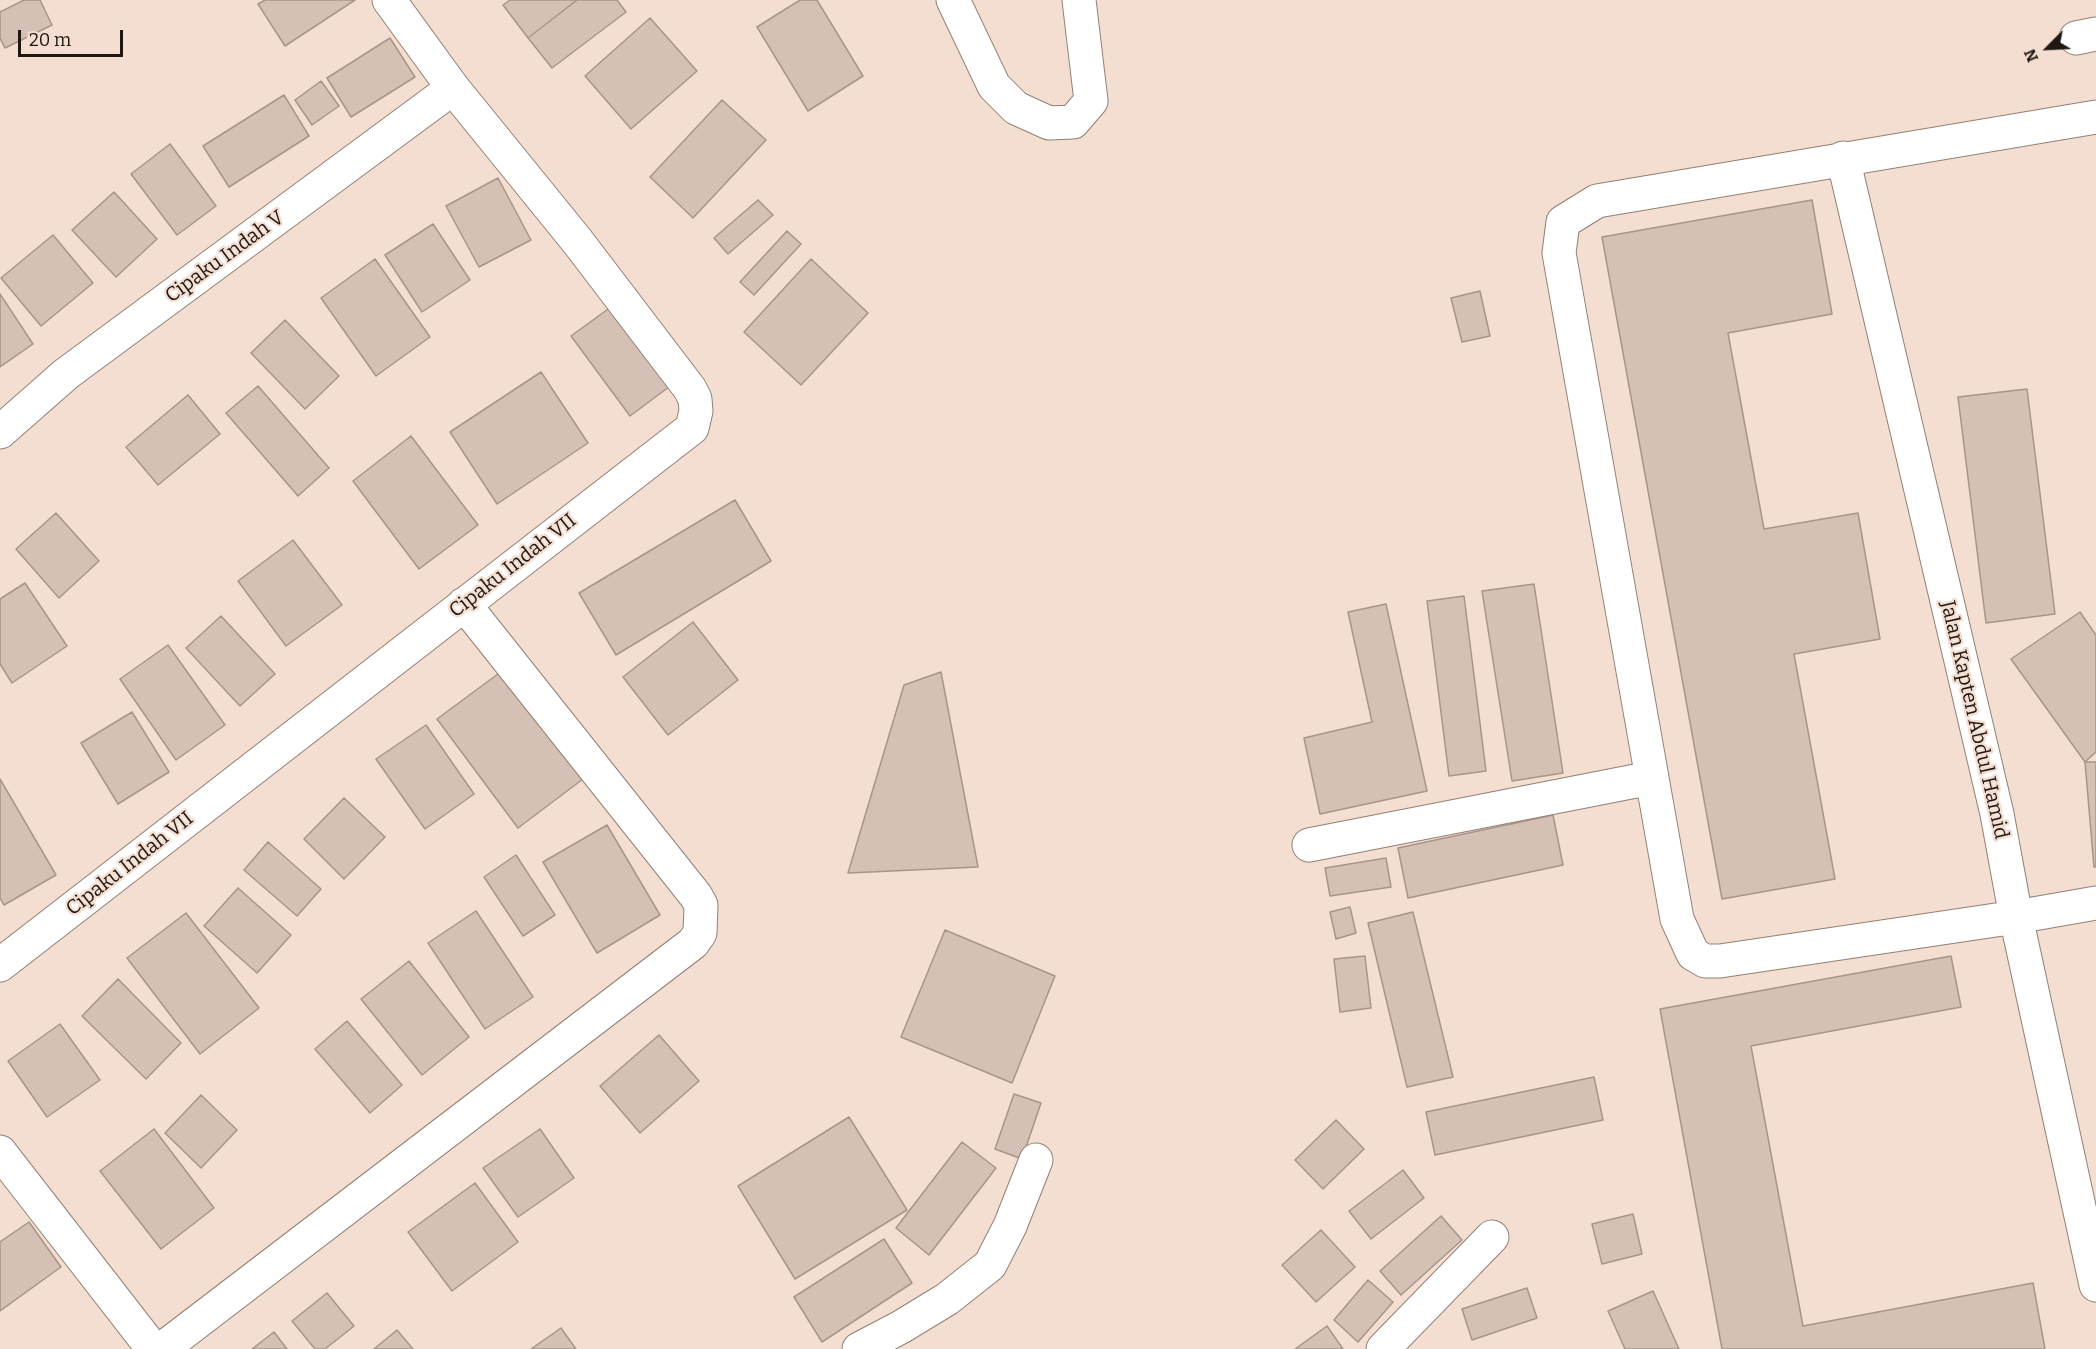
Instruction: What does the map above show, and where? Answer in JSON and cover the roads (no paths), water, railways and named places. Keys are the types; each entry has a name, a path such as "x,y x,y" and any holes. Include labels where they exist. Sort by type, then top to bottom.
{"street":[{"name":"Cipaku Indah VII","path":"0,965 692,428 696,411 690,390 579,242 453,88 389,0"},
{"path":"953,0 994,86 1016,108 1049,123 1073,122 1091,101 1079,0"},
{"name":"Cipaku Indah V","path":"0,432 66,374 453,88"},
{"path":"2096,117 1597,201 1563,222 1559,253 1677,919 1693,954 1705,961 1720,961 2096,903"},
{"name":"Jalan Kapten Abdul Hamid","path":"1843,158 1997,814 2016,917 2096,1285"},
{"path":"162,1349 684,950 700,933 700,905 696,896 464,604"},
{"path":"1309,845 1651,778"},
{"path":"0,1152 153,1349"},
{"path":"859,1349 947,1299 990,1265 1010,1226 1036,1160"},
{"path":"1383,1349 1492,1237"}]}
